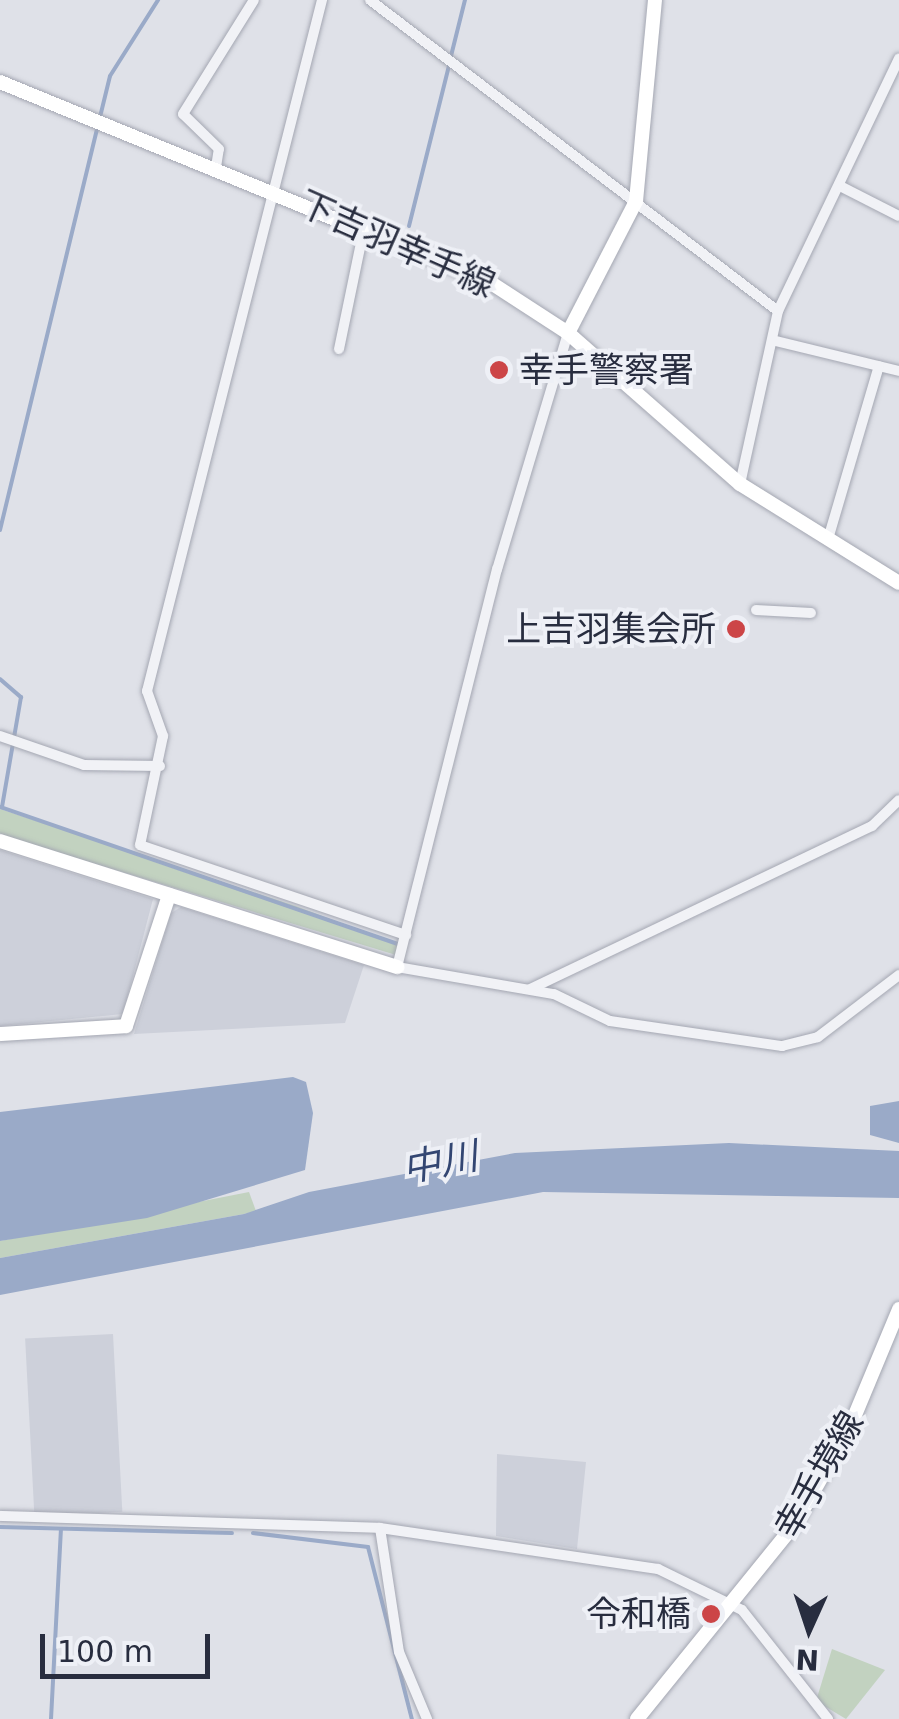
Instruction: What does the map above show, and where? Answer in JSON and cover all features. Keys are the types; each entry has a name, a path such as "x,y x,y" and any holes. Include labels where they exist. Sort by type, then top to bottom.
{"main road":[{"path":"568,333 636,200 655,0"},
{"name":"下吉羽幸手線","path":"0,82 364,226 491,283 568,333 740,484 899,582"},
{"path":"0,841 397,967"},
{"path":"0,1034 126,1026 170,895"},
{"name":"幸手境線","path":"637,1719 734,1603 816,1490 899,1309"}],"street":[{"path":"216,167 219,149 183,114 254,0"},
{"path":"322,0 148,691 161,718 160,766 140,845 149,853 406,936"},
{"path":"370,0 778,311"},
{"path":"740,484 776,341 778,311 899,58"},
{"path":"840,186 899,216"},
{"path":"339,349 364,226"},
{"path":"568,333 497,569 397,967 530,989 610,1021 782,1046 818,1036 899,975"},
{"path":"776,341 899,371"},
{"path":"828,539 879,366"},
{"path":"756,610 810,613"},
{"path":"0,736 84,765 160,766"},
{"path":"530,989 872,826 899,800"},
{"path":"0,1516 380,1528 658,1569 734,1603 828,1719"},
{"path":"380,1528 399,1652 427,1719"}],"shaded area":[{"path":"0,850 153,899 123,1014 0,1026"},
{"path":"181,907 364,965 345,1023 134,1034 171,913"},
{"path":"113,1334 122,1512 34,1516 25,1339"},
{"path":"497,1454 586,1462 577,1549 496,1536"}],"green space":[{"path":"0,809 296,906 399,945 396,955 0,835"},
{"path":"249,1192 256,1211 0,1258 0,1241"},
{"path":"832,1649 885,1670 846,1719 816,1701"}],"water":[{"path":"293,1077 306,1082 313,1113 305,1170 147,1218 0,1241 0,1112"},
{"path":"899,1101 899,1143 870,1135 870,1106"},
{"path":"729,1143 899,1151 899,1198 543,1192 0,1295 0,1258 244,1214 309,1192 515,1153"}],"waterway":[{"path":"100,117 110,76 158,0"},
{"path":"451,56 465,0"},
{"path":"409,226 449,65"},
{"path":"0,530 98,126"},
{"path":"0,679 21,697 2,807"},
{"path":"0,807 397,944"},
{"path":"0,1527 232,1533"},
{"path":"51,1719 61,1529"},
{"path":"253,1533 368,1547 412,1719"}],"place":[{"name":"幸手警察署","path":"499,370"},
{"name":"上吉羽集会所","path":"736,629"},
{"name":"令和橋","path":"711,1614"}],"water label":[{"name":"中川","path":"440,1163"}]}
